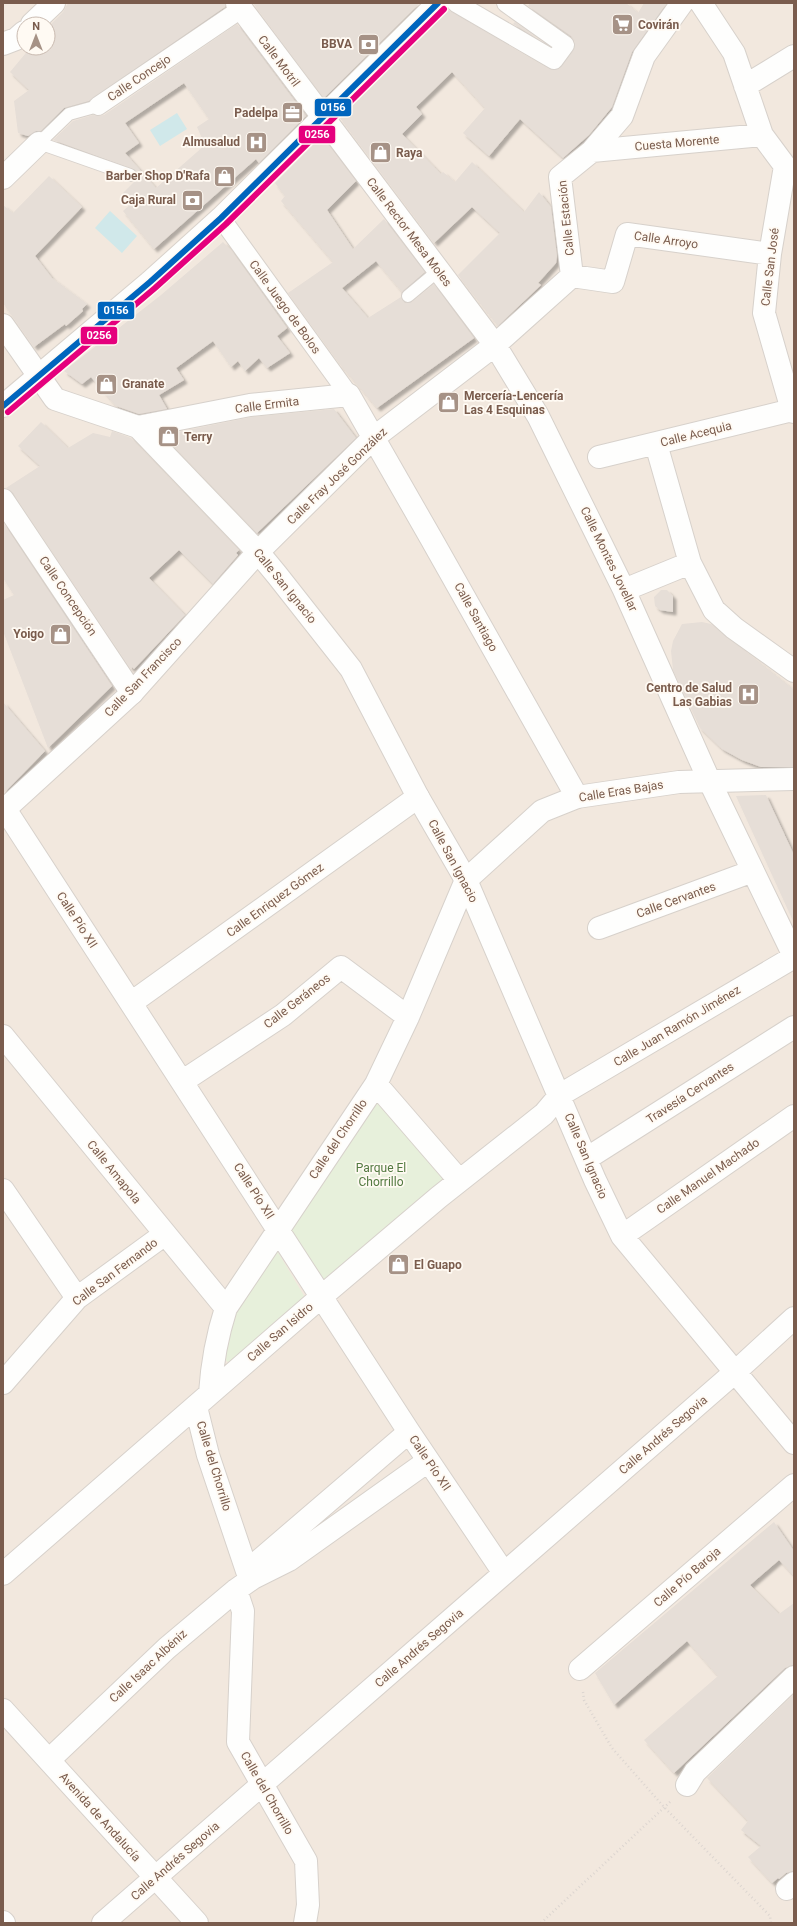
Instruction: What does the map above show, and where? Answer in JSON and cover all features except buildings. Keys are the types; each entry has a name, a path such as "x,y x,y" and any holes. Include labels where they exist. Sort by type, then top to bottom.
{"street":[{"path":"40,16 54,3"},
{"path":"3,406 150,282 220,218 438,3"},
{"path":"456,3 554,60 565,45 506,3"},
{"name":"Calle Estación","path":"572,276 560,177 592,151 622,116 644,56 682,3"},
{"path":"701,3 734,53 762,135 789,161"},
{"name":"Calle Motril","path":"239,6 322,118"},
{"name":"Calle Concejo","path":"98,106 239,6"},
{"path":"3,44 16,39"},
{"path":"745,86 794,56"},
{"name":"Calle Rector Mesa Moles","path":"322,118 496,345"},
{"name":"Cuesta Morente","path":"592,151 762,135"},
{"name":"Calle Concejo","path":"3,178 39,143"},
{"name":"Calle San José","path":"789,161 770,254 764,313 793,411"},
{"name":"Calle Juego de Bolos","path":"220,218 349,395"},
{"name":"Calle Arroyo","path":"572,276 613,282 628,234 770,254"},
{"path":"496,345 572,276"},
{"name":"Calle San Ignacio","path":"3,325 54,399 138,428 258,552 351,669 418,797 466,880 560,1095 586,1159 622,1236 734,1373 794,1443"},
{"name":"Calle Fray José González","path":"258,552 372,438 496,345"},
{"name":"Calle Montes Jovellar","path":"496,345 538,416 624,590 709,780"},
{"path":"349,395 372,438"},
{"name":"Calle Ermita","path":"138,428 250,406 349,395"},
{"name":"Calle Acequia","path":"599,457 793,411"},
{"name":"Calle Santiago","path":"372,438 432,540 577,797"},
{"path":"656,444 690,563 714,610 734,628 794,671"},
{"name":"Calle Concepción","path":"3,500 132,693"},
{"name":"Calle San Francisco","path":"4,810 132,693 258,552"},
{"path":"624,590 690,563"},
{"name":"Calle Eras Bajas","path":"466,880 542,811 577,797 679,782 709,780 794,779"},
{"path":"709,780 794,957"},
{"name":"Calle Enriquez Gómez","path":"131,1003 418,797"},
{"name":"Calle Pío XII","path":"4,810 183,1081 428,1461 504,1573"},
{"name":"Calle Cervantes","path":"599,928 752,871"},
{"name":"Calle del Chorrillo","path":"305,1923 308,1905 306,1861 238,1742 245,1580 208,1455 203,1400 211,1372 218,1333 226,1308 278,1228 376,1084 408,1017 466,880"},
{"name":"Calle Juan Ramón Jiménez","path":"560,1095 794,957"},
{"name":"Calle Geráneos","path":"183,1081 283,1015 341,967 408,1017"},
{"name":"Travesía Cervantes","path":"586,1159 794,1027"},
{"name":"Calle Amapola","path":"3,1036 226,1308"},
{"path":"376,1084 459,1180"},
{"name":"Calle San Isidro","path":"3,1574 321,1296 459,1180 544,1114 560,1095"},
{"name":"Calle Manuel Machado","path":"622,1236 794,1116"},
{"path":"3,1190 77,1298"},
{"name":"Calle San Fernando","path":"3,1383 77,1298 165,1234"},
{"name":"Calle Andrés Segovia","path":"103,1923 734,1373 794,1318"},
{"name":"Calle Isaac Albéniz","path":"49,1760 167,1648 245,1580 409,1432"},
{"name":"Calle Isaac Albéniz","path":"245,1580 289,1560 428,1461"},
{"name":"Calle Pío Baroja","path":"580,1670 794,1485"},
{"path":"687,1785 695,1772 794,1677"},
{"name":"Avenida de Andalucía","path":"3,1710 197,1923"}],"lane":[{"name":"Calle Concejo","path":"39,143 69,114 98,106"},
{"path":"39,143 130,175"},
{"path":"408,296 438,270"}],"path":[{"path":"580,1670 584,1700 612,1748 664,1807 770,1916 771,1923"},
{"path":"541,1923 687,1785"}],"shaded area":[{"path":"3,3 794,3 794,1923 3,1923"}],"green space":[{"name":"Parque El Chorrillo","path":"377,1100 445,1180 322,1282 289,1228"},
{"path":"276,1249 306,1299 229,1363 223,1358 235,1308"}],"water":[{"path":"177,113 187,129 160,146 150,130"},
{"path":"110,211 137,236 122,253 95,228"}],"transit line":[{"name":"0156","path":"3,406 150,282 221,218 438,3"},
{"name":"0256","path":"8,412 155,288 226,224 444,9"}],"place":[{"name":"Covirán","path":"623,25"},
{"name":"BBVA","path":"368,44"},
{"name":"Padelpa","path":"293,113"},
{"name":"Almusalud","path":"256,142"},
{"name":"Raya","path":"381,153"},
{"name":"Barber Shop D'Rafa","path":"225,176"},
{"name":"Caja Rural","path":"192,200"},
{"name":"Granate","path":"107,384"},
{"name":"Mercería-Lencería Las 4 Esquinas","path":"449,403"},
{"name":"Terry","path":"168,437"},
{"name":"Yoigo","path":"60,634"},
{"name":"Centro de Salud Las Gabias","path":"748,695"},
{"name":"El Guapo","path":"398,1265"}]}
